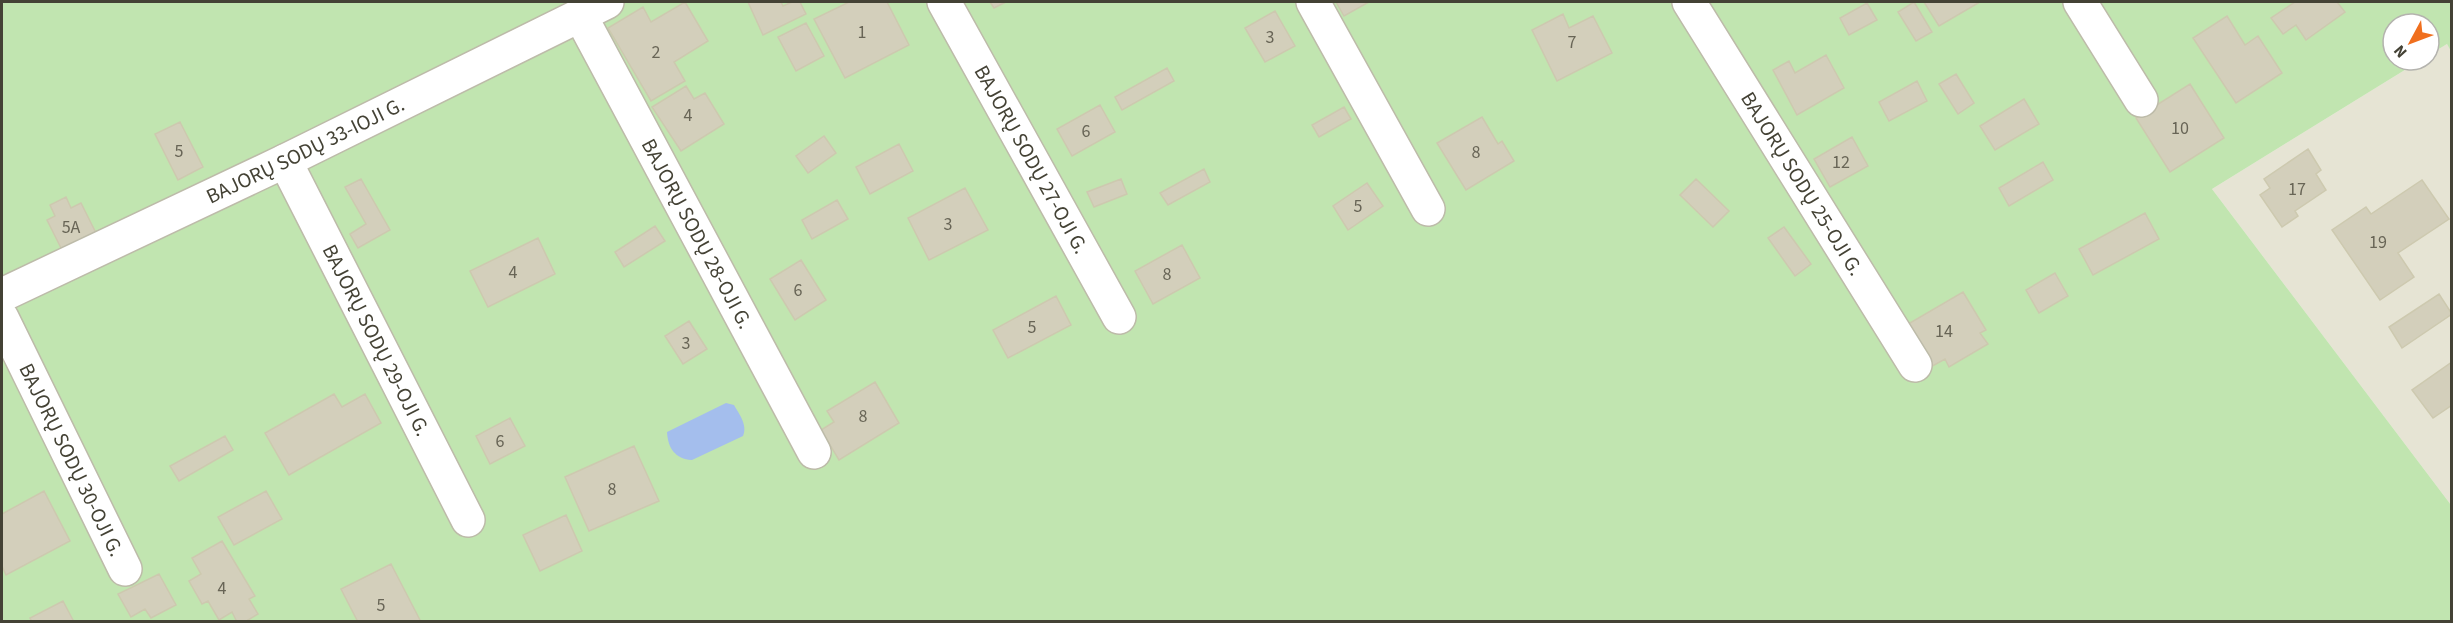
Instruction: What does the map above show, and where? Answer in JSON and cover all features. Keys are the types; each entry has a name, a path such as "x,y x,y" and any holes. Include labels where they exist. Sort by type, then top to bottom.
{"street":[{"name":"BAJORŲ SODŲ 27-OJI G.","path":"944,2 1119,317"},
{"path":"1313,2 1428,209"},
{"name":"BAJORŲ SODŲ 25-OJI G.","path":"1689,2 1915,365"},
{"path":"2080,2 2141,99"},
{"name":"BAJORŲ SODŲ 33-IOJI G.","path":"2,295 285,161 593,8"},
{"name":"BAJORŲ SODŲ 28-OJI G.","path":"593,8 814,452"},
{"name":"BAJORŲ SODŲ 29-OJI G.","path":"285,161 468,520"},
{"name":"BAJORŲ SODŲ 30-OJI G.","path":"2,318 125,569"}],"shaded area":[{"path":"2447,44 2452,51 2451,505 2212,189 2402,72 2441,72 2441,48"}],"green space":[{"path":"2,2 2451,2 2451,51 2447,44 2441,48 2441,12 2381,12 2381,72 2402,72 2212,189 2451,505 2451,621 2,621"}],"water":[{"path":"726,403 734,405 740,416 744,424 743,436 692,460 673,452 667,432"}],"building":[{"path":"685,2 708,41 674,62 685,81 651,101 608,28 643,7 651,22"},
{"path":"748,2 781,2 783,6 792,2 800,2 806,14 763,35"},
{"path":"849,2 887,2 909,45 845,78 814,19"},
{"path":"990,2 1006,2 994,8"},
{"path":"1336,2 1369,2 1344,16"},
{"path":"1914,2 1932,32 1916,41 1898,12"},
{"path":"1924,2 1980,2 1939,26"},
{"path":"2295,2 2337,2 2345,12 2306,40 2296,25 2283,34 2271,18"},
{"path":"1867,3 1877,20 1849,35 1840,18"},
{"path":"1275,11 1295,46 1265,62 1245,28"},
{"path":"1563,14 1569,28 1593,16 1612,53 1557,81 1532,30"},
{"path":"2227,16 2245,45 2258,36 2282,73 2236,103 2193,38"},
{"path":"806,23 824,56 796,71 778,37"},
{"path":"1826,55 1844,88 1797,115 1773,70 1789,61 1795,73"},
{"path":"1167,68 1174,81 1122,110 1115,97"},
{"path":"1956,74 1974,103 1958,114 1939,84"},
{"path":"1917,81 1927,101 1889,121 1879,102"},
{"path":"2190,84 2224,138 2170,172 2136,118"},
{"path":"686,86 694,99 705,93 724,124 681,151 652,107"},
{"path":"2024,99 2039,124 1995,150 1980,126"},
{"path":"1100,105 1115,132 1072,156 1057,129"},
{"path":"1344,107 1351,119 1319,137 1312,125"},
{"path":"1482,117 1498,144 1502,141 1514,161 1466,190 1437,143"},
{"path":"180,122 203,167 178,180 155,134"},
{"path":"824,136 836,153 808,173 796,156"},
{"path":"1852,137 1868,166 1830,187 1814,159"},
{"path":"899,144 913,171 870,194 856,167"},
{"path":"2308,149 2321,170 2316,174 2326,190 2295,211 2298,216 2282,227 2260,195 2270,188 2264,179"},
{"path":"2043,162 2053,180 2009,206 1999,188"},
{"path":"1204,169 1210,182 1168,205 1160,193"},
{"path":"361,179 390,230 358,248 350,234 366,224 345,187"},
{"path":"1121,179 1127,194 1094,207 1087,192"},
{"path":"1696,179 1729,211 1713,227 1680,195"},
{"path":"2422,180 2449,219 2398,253 2414,277 2380,300 2332,230 2366,207 2371,214"},
{"path":"1367,183 1383,206 1348,230 1333,206"},
{"path":"965,188 988,230 929,260 908,218"},
{"path":"66,197 71,208 81,203 96,233 62,250 47,220 55,216 50,205"},
{"path":"837,200 848,219 812,239 802,220"},
{"path":"2145,213 2159,239 2093,275 2079,249"},
{"path":"655,226 665,241 624,267 615,252"},
{"path":"1784,227 1811,264 1795,276 1768,238"},
{"path":"538,238 555,274 488,307 470,271"},
{"path":"1182,245 1200,278 1153,304 1135,271"},
{"path":"801,260 826,300 795,320 770,279"},
{"path":"2055,273 2068,296 2039,313 2026,290"},
{"path":"1963,292 1986,330 1980,333 1988,344 1949,367 1945,359 1927,369 1903,327"},
{"path":"2439,294 2452,314 2402,348 2389,327"},
{"path":"1056,296 1071,325 1008,358 993,330"},
{"path":"689,321 707,349 683,364 665,336"},
{"path":"2452,362 2452,405 2433,418 2412,390"},
{"path":"875,382 899,423 839,460 821,430 834,422 827,411"},
{"path":"334,394 342,407 365,394 381,423 289,475 265,433"},
{"path":"510,418 525,446 490,464 476,436"},
{"path":"225,436 233,450 179,481 170,466"},
{"path":"634,446 659,501 589,531 565,477"},
{"path":"44,491 70,541 6,575 2,566 2,514"},
{"path":"266,491 282,519 234,545 218,517"},
{"path":"566,515 582,551 540,571 523,535"},
{"path":"222,541 255,596 249,599 258,614 245,622 237,622 232,612 219,620 208,601 202,604 189,581 201,574 192,558"},
{"path":"391,564 421,622 358,622 341,589"},
{"path":"159,574 176,605 151,618 145,609 131,617 118,594"},
{"path":"63,601 74,622 32,622 30,618"}]}
